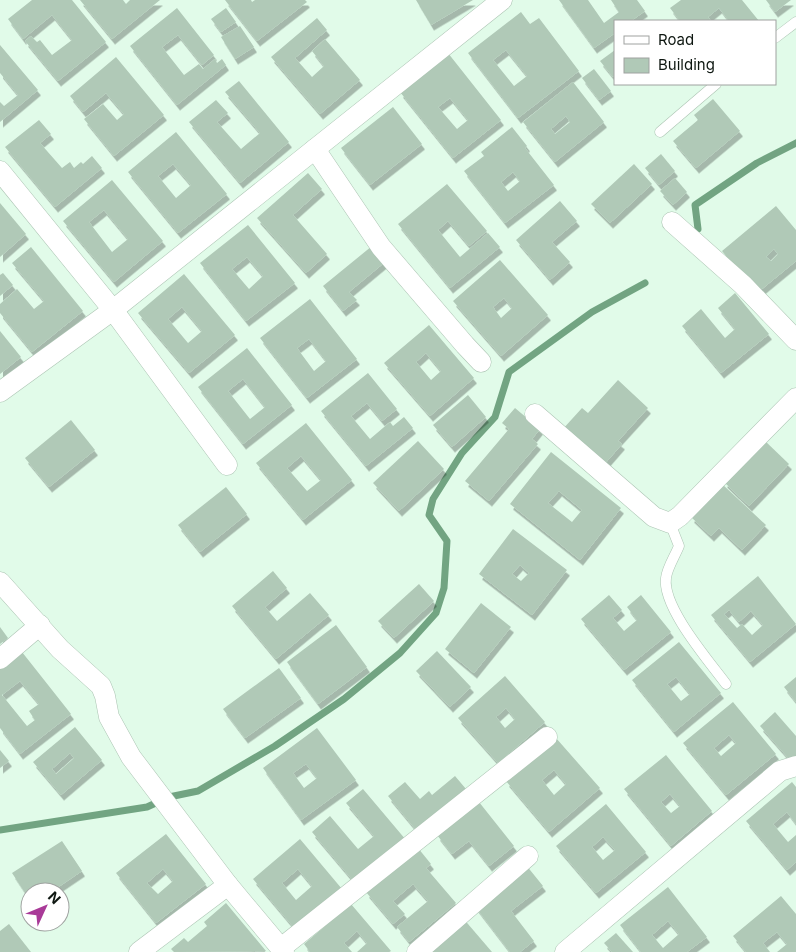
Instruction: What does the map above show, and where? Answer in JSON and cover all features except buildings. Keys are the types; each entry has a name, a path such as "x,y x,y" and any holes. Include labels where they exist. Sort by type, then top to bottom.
{"street":[{"path":"0,392 112,310 502,0"},
{"path":"315,149 382,247 481,362"},
{"path":"0,171 112,310 227,465"},
{"path":"672,222 743,285 796,340"},
{"path":"536,414 654,517 670,523 680,516 796,398"},
{"path":"0,582 60,649 101,686 109,716 131,757 228,885 283,950 547,737"},
{"path":"0,659 40,625"},
{"path":"565,952 780,771 796,766"},
{"path":"417,952 528,856"},
{"path":"140,952 228,885"}],"lane":[{"path":"776,37 796,22"},
{"path":"660,132 715,85"},
{"path":"670,523 679,546 666,578 668,596 686,631 726,684"}],"waterway":[{"path":"698,229 695,205 757,163 796,143"},
{"path":"0,830 147,807 169,797 198,791 275,746 344,699 400,653 436,613 444,588 447,541 429,515 433,499 462,453 495,417 509,372 592,312 645,283"}]}
